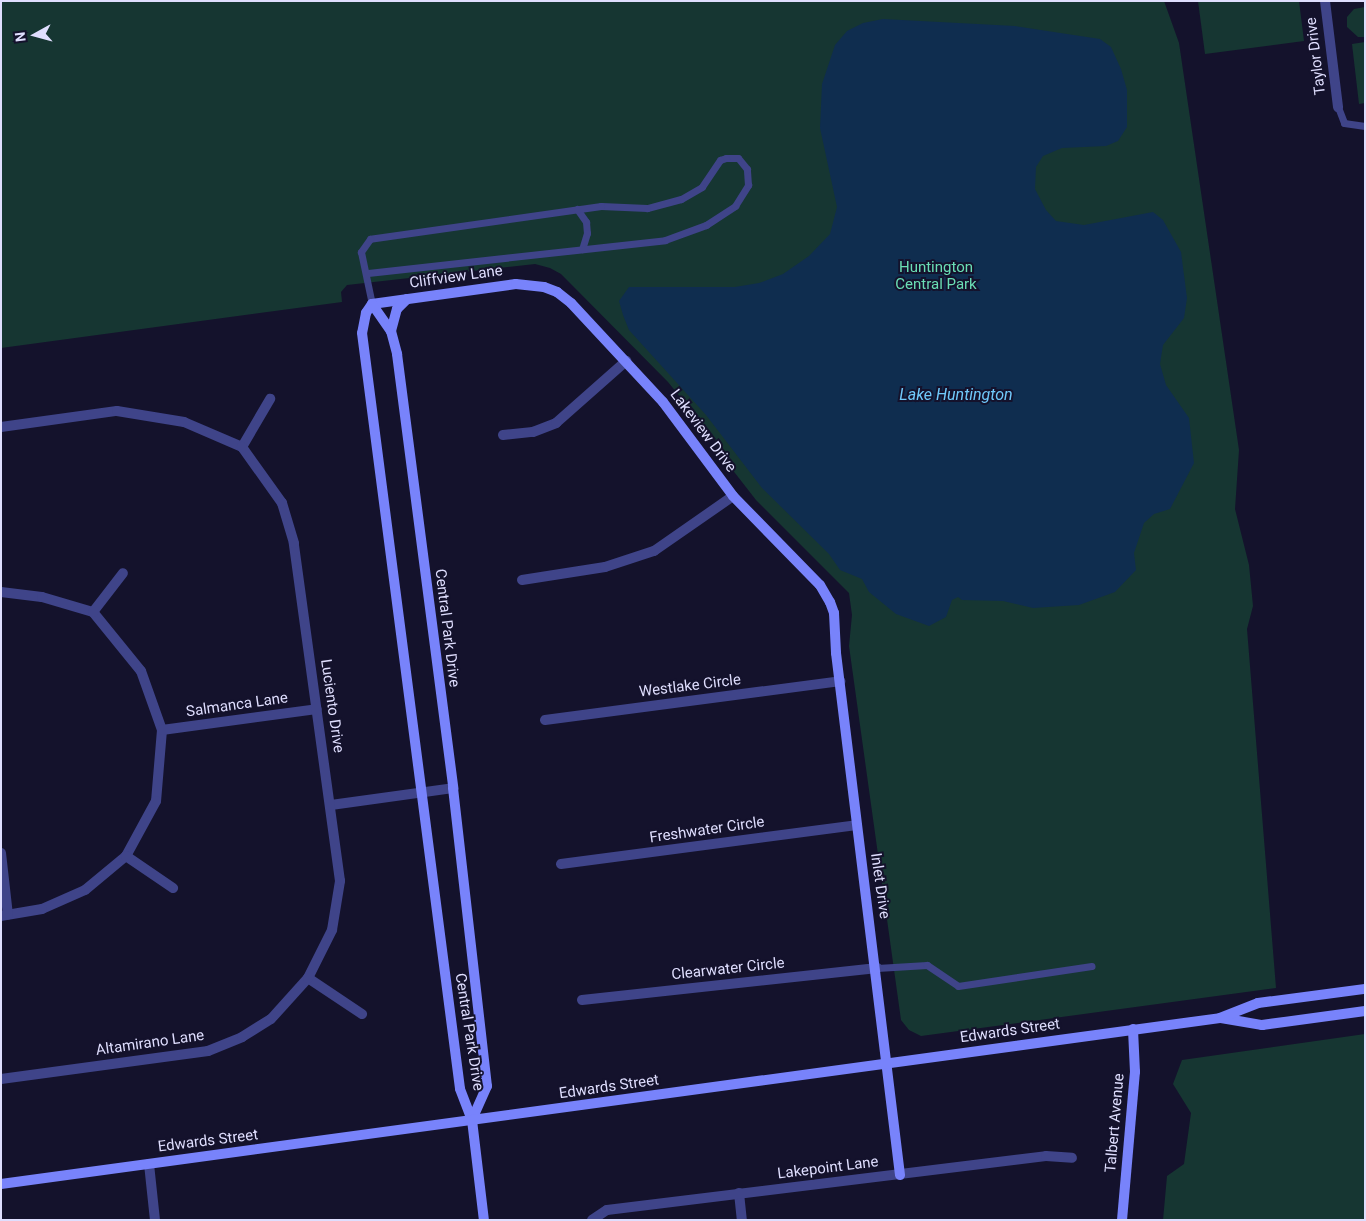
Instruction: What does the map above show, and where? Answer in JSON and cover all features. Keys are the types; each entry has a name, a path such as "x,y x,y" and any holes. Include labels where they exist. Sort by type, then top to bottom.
{"street":[{"name":"Taylor Drive","path":"1325,1 1338,107"},
{"name":"Cliffview Lane","path":"372,304 516,284 544,287"},
{"name":"Lakeview Drive","path":"544,287 571,303 626,360 663,402 733,496 820,585 830,602"},
{"path":"391,331 397,309 406,299"},
{"name":"Central Park Drive","path":"372,304 391,331 397,354 452,788 487,1086 472,1120 460,1089 362,333 366,313 372,304"},
{"path":"503,435 533,432 556,422 626,360"},
{"path":"1,427 117,411 184,422 242,447 270,399"},
{"name":"Luciento Drive","path":"242,447 282,503 294,543 331,805 340,881 332,930 308,978"},
{"path":"522,580 605,567 654,551 733,496"},
{"path":"93,612 123,573"},
{"path":"1,592 42,597 93,612 141,670 162,730 156,801 126,856 85,890 42,909 4,915 1,853"},
{"name":"Inlet Drive","path":"830,602 834,613 856,824 877,968 900,1175"},
{"name":"Westlake Circle","path":"545,720 840,681"},
{"name":"Salmanca Lane","path":"162,730 317,710"},
{"path":"331,805 452,788"},
{"name":"Freshwater Circle","path":"561,864 856,824"},
{"path":"126,856 173,888"},
{"name":"Clearwater Circle","path":"582,1000 877,968"},
{"path":"308,978 362,1014"},
{"name":"Altamirano Lane","path":"1,1079 208,1051 242,1037 271,1020 308,978"},
{"name":"Edwards Street","path":"1,1184 1220,1018 1258,1003 1365,989"},
{"name":"Edwards Street","path":"1220,1018 1262,1025 1365,1011"},
{"name":"Talbert Avenue","path":"1122,1220 1135,1072 1133,1029"},
{"path":"472,1120 484,1220"},
{"name":"Lakepoint Lane","path":"592,1220 608,1210 739,1193 1046,1156 1072,1158"},
{"path":"148,1164 155,1220"},
{"path":"739,1193 742,1220"}],"lane":[{"path":"1338,107 1344,123 1365,126"},
{"path":"368,273 664,240 706,225 735,206 748,185 747,169 738,158 720,160 702,187 669,204 646,208 601,206 370,239 361,252 362,265 368,273 372,304"},
{"path":"577,209 586,222 587,232 582,249"},
{"path":"877,968 927,965 958,986 1092,966"}],"green space":[{"name":"Huntington Central Park","path":"1,1 1164,1 1179,43 1239,450 1235,509 1249,565 1253,606 1247,629 1276,988 921,1036 909,1030 901,1020 849,646 852,615 849,593 756,500 721,455 715,440 668,382 561,274 550,268 535,264 347,285 341,292 342,302 1,348"},
{"path":"1198,1 1299,1 1304,41 1205,54"},
{"path":"1365,7 1365,37 1358,37 1347,27 1347,17 1354,9"},
{"path":"1365,42 1365,103 1359,104 1352,44"},
{"path":"1365,1034 1365,1220 1163,1220 1167,1176 1184,1164 1191,1113 1173,1084 1182,1060"}],"water":[{"name":"Lake Huntington","path":"883,19 1015,26 1100,39 1111,47 1121,69 1127,90 1127,127 1118,141 1106,146 1062,148 1043,156 1036,167 1035,189 1046,210 1056,221 1084,225 1153,212 1163,220 1181,252 1187,298 1184,318 1163,345 1160,364 1166,385 1189,418 1194,463 1170,509 1154,514 1144,523 1134,553 1136,570 1115,592 1079,605 1033,608 1003,601 962,600 958,597 952,600 946,617 929,626 896,614 869,592 862,579 840,570 829,554 762,488 706,415 629,330 619,301 629,287 735,287 759,283 783,274 809,256 830,234 837,207 820,128 822,84 835,45 847,31 863,23"}]}
